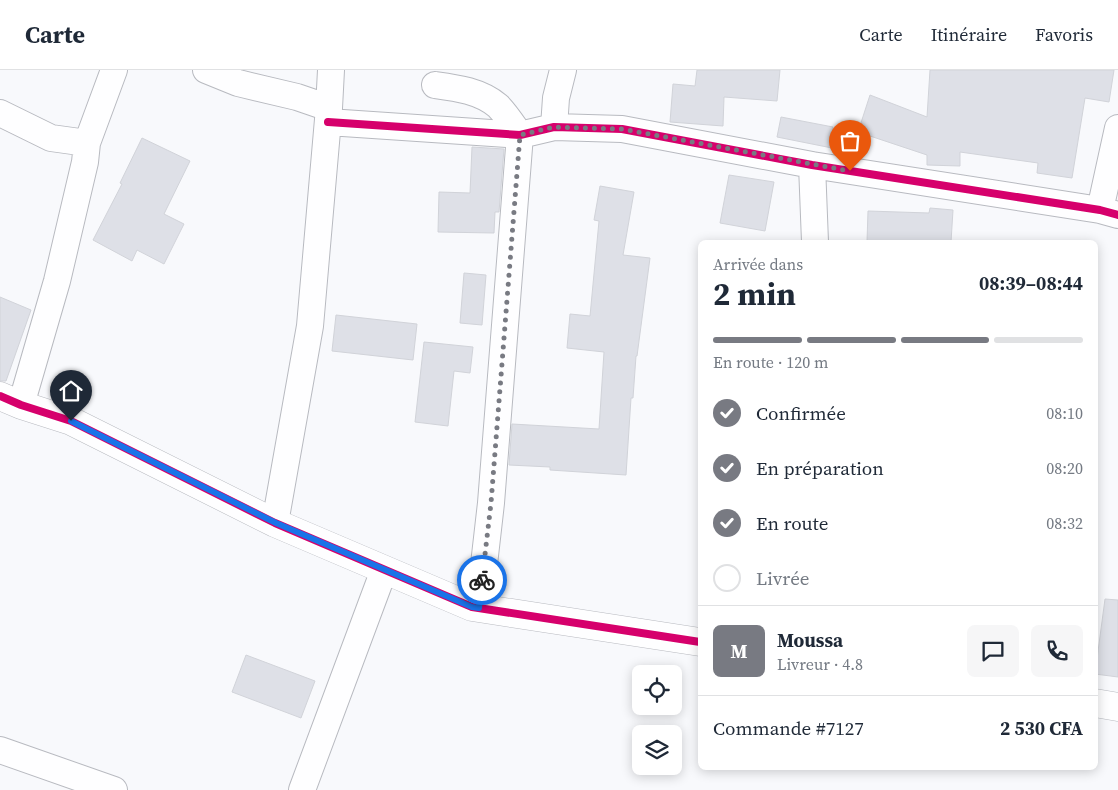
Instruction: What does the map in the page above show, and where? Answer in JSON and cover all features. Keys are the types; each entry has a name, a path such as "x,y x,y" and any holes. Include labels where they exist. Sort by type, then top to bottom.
{"street":[{"path":"114,70 87,143 85,162 57,281 10,400 71,421 276,523 472,607 698,642"},
{"path":"206,70 238,83 297,97 329,115 520,135 554,127 622,129 812,165 1109,213 1118,128"},
{"path":"276,523 310,326 329,115 331,70"},
{"path":"554,127 556,98 563,70"},
{"path":"435,85 464,89 488,98 499,107 520,135 491,503 479,608"},
{"path":"0,112 51,138 87,143"},
{"path":"812,165 815,240"},
{"path":"302,790 384,570"},
{"path":"1098,704 1118,707"},
{"path":"0,750 114,790"}],"building":[{"path":"697,70 780,70 777,101 724,97 723,126 670,122 673,84 695,86"},
{"path":"930,70 1114,70 1109,102 1085,98 1072,178 1037,173 1038,163 960,152 960,166 927,165 927,155 858,132 870,95 927,117"},
{"path":"781,117 833,127 832,148 777,137"},
{"path":"142,138 190,161 164,214 184,224 164,264 137,250 132,261 93,240 122,184 120,183"},
{"path":"472,147 504,149 499,212 495,212 494,233 438,232 439,192 470,193"},
{"path":"729,175 774,182 765,231 720,223"},
{"path":"600,186 634,192 623,255 650,258 636,356 633,398 631,398 626,475 509,465 512,424 599,429 604,352 567,348 570,314 590,316 599,221 594,220"},
{"path":"930,208 953,210 951,240 867,240 868,211 929,213"},
{"path":"464,273 486,275 482,325 460,323"},
{"path":"0,297 31,310 6,381 0,381"},
{"path":"336,315 417,324 413,360 332,351"},
{"path":"424,342 473,347 470,373 454,371 448,426 415,422"},
{"path":"1105,599 1118,600 1118,677 1098,674 1098,652"},
{"path":"246,655 315,681 301,718 232,692"}],"cycle path":[{"path":"328,122 520,135 554,127 622,129 812,165 1100,210 1118,215"},
{"path":"0,396 21,405 71,421 275,523 472,607 698,642"}],"way so far":[{"path":"482,580 491,503 520,135 554,127 622,129 850,171"}],"route":[{"path":"71,421 276,523 472,607 479,608 482,580"}]}
